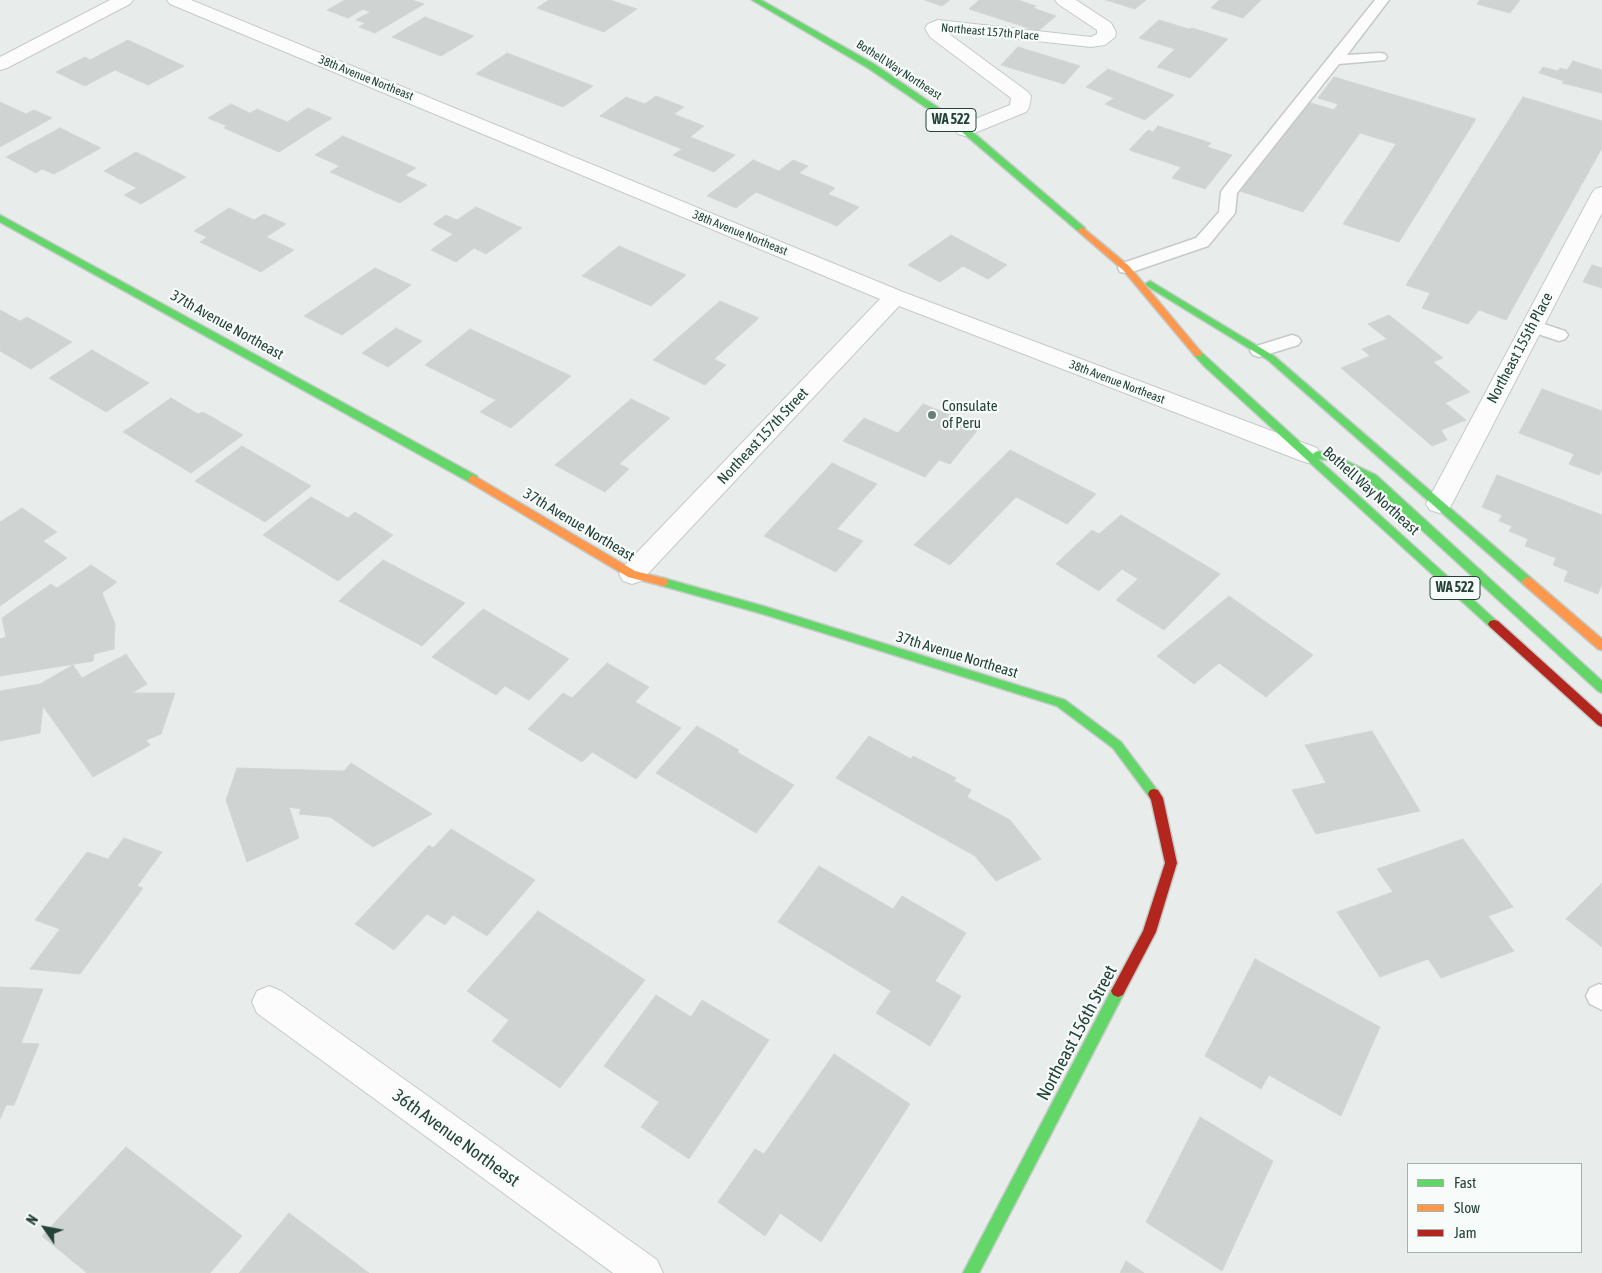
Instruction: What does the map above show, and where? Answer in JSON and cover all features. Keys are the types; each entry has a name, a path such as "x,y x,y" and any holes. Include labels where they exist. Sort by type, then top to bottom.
{"main road":[{"name":"Bothell Way Northeast","path":"756,0 871,66 965,130 1129,270 1271,358 1602,646"},
{"name":"37th Avenue Northeast","path":"0,218 438,458 632,574 763,610 1061,703 1117,745 1157,798"},
{"name":"Bothell Way Northeast","path":"1129,270 1207,364 1602,722"},
{"path":"1308,454 1330,457 1372,478 1602,688"},
{"name":"Northeast 156th Street","path":"971,1273 1149,932 1171,863 1157,798"}],"street":[{"path":"0,64 124,0"},
{"name":"38th Avenue Northeast","path":"176,0 895,297 1308,454"},
{"name":"Northeast 157th Place","path":"965,130 1019,108 1021,96 936,33 934,28 938,25 943,25 1091,42 1099,41 1106,37 1105,26 1064,0"},
{"name":"Northeast 155th Place","path":"1439,504 1602,193"},
{"name":"Northeast 157th Street","path":"632,574 895,297"},
{"name":"36th Avenue Northeast","path":"269,1002 644,1273"}],"lane":[{"path":"1129,270 1202,242 1227,213 1229,192 1382,0"},
{"path":"1335,60 1380,57"},
{"path":"1532,326 1559,335"},
{"path":"1260,350 1292,341"}],"building":[{"path":"345,0 412,0 424,4 375,33 359,27 365,23 356,20 370,12 363,9 348,18 327,10"},
{"path":"549,0 610,0 637,9 604,32 537,8"},
{"path":"925,0 950,0 942,6"},
{"path":"979,0 1018,0 1036,6 1033,8 1056,16 1038,31 969,9"},
{"path":"1106,0 1146,0 1135,9"},
{"path":"1219,0 1261,0 1243,18 1211,8"},
{"path":"1480,0 1520,0 1510,13 1477,4"},
{"path":"425,17 474,36 441,56 392,37"},
{"path":"1159,20 1228,39 1190,78 1157,67 1175,49 1139,38"},
{"path":"128,40 184,66 148,85 115,70 85,86 56,72 85,57 90,60"},
{"path":"1018,47 1080,66 1064,84 1001,65"},
{"path":"507,53 593,86 563,107 476,74"},
{"path":"1573,61 1602,70 1602,93 1562,83 1564,81 1539,73 1543,67 1558,71 1560,68 1567,70"},
{"path":"1108,69 1174,95 1145,120 1105,104 1114,98 1086,87"},
{"path":"1334,77 1476,119 1399,242 1343,224 1396,144 1360,133 1303,212 1240,191 1308,102 1334,110 1338,104 1318,98"},
{"path":"656,96 684,107 674,114 704,126 690,137 735,155 714,172 673,155 682,149 600,116 626,97 645,104"},
{"path":"1523,97 1602,121 1602,148 1506,320 1479,310 1468,324 1422,308 1430,293 1406,285"},
{"path":"0,102 26,114 34,110 52,118 0,147"},
{"path":"231,104 250,113 257,109 287,122 308,108 332,118 279,152 224,128 227,126 208,118"},
{"path":"1158,126 1211,143 1207,147 1232,155 1205,189 1172,178 1181,167 1129,150 1148,130 1153,132"},
{"path":"60,128 101,148 54,174 42,169 36,173 6,157"},
{"path":"343,136 416,168 405,175 427,185 400,203 330,172 340,166 315,155"},
{"path":"136,152 186,177 141,204 124,195 137,188 104,171"},
{"path":"753,160 779,171 793,160 808,166 799,173 835,188 828,194 859,207 837,226 756,192 736,208 707,196"},
{"path":"476,207 522,228 486,254 474,248 456,262 431,250 453,234 433,224 446,215 457,220"},
{"path":"229,208 254,220 264,214 286,224 266,237 294,250 261,272 200,242 207,237 194,231"},
{"path":"951,235 1007,265 988,279 963,266 940,282 908,265"},
{"path":"619,246 686,275 651,306 582,276"},
{"path":"1592,265 1602,268 1602,288 1583,282"},
{"path":"375,268 411,285 342,335 304,316"},
{"path":"720,301 759,318 714,359 726,365 705,385 653,360"},
{"path":"0,310 20,321 27,317 72,342 31,369 0,351"},
{"path":"1389,315 1443,358 1433,362 1470,392 1445,403 1466,420 1441,430 1447,440 1432,446 1341,368 1370,356 1362,349 1387,339 1368,324"},
{"path":"396,328 422,341 388,367 362,353"},
{"path":"470,329 571,376 511,428 480,412 496,400 425,365"},
{"path":"92,350 149,383 106,412 49,378"},
{"path":"1542,389 1602,411 1602,470 1599,475 1569,464 1574,454 1519,433"},
{"path":"171,398 198,414 203,412 243,435 191,473 123,432"},
{"path":"631,399 670,418 619,464 629,469 605,492 555,465"},
{"path":"923,404 980,427 950,464 939,460 925,477 843,441 864,418 898,433"},
{"path":"242,446 311,486 265,522 195,481"},
{"path":"1010,450 1096,494 1067,524 1016,497 950,565 914,545"},
{"path":"832,463 877,484 837,529 863,541 836,572 764,536"},
{"path":"1497,475 1602,515 1602,584 1598,594 1564,581 1568,571 1553,565 1556,558 1525,546 1528,539 1509,531 1512,526 1499,521 1502,515 1482,507"},
{"path":"311,497 348,518 355,512 393,535 338,581 263,535"},
{"path":"22,508 57,532 43,541 67,558 0,606 0,522"},
{"path":"1121,515 1220,574 1164,630 1116,600 1138,579 1122,569 1099,591 1056,564 1092,530 1099,534"},
{"path":"383,560 465,603 422,646 339,601"},
{"path":"91,565 117,582 102,593 115,624 114,649 94,654 93,661 0,676 0,639 6,637 2,618 51,584 57,588"},
{"path":"1229,596 1313,655 1266,697 1219,663 1194,684 1157,656"},
{"path":"483,609 569,659 529,700 505,686 496,695 432,657"},
{"path":"126,654 147,684 132,693 175,693 161,734 146,740 150,745 93,777 43,706 40,733 0,741 0,691 40,684 73,665 82,678"},
{"path":"607,663 649,687 635,702 681,728 636,779 592,752 582,762 528,729 563,693 572,698"},
{"path":"697,726 794,785 756,833 656,773"},
{"path":"1372,731 1420,811 1316,834 1292,790 1326,783 1305,745"},
{"path":"869,736 911,759 913,756 956,778 954,781 971,790 967,797 1010,820 1041,859 996,881 975,856 836,778"},
{"path":"351,763 432,814 373,847 330,817 299,814 301,809 289,807 299,838 247,862 226,800 237,768 344,771"},
{"path":"451,829 535,880 487,936 453,915 445,925 427,914 394,950 355,924 429,845 433,848"},
{"path":"124,838 162,852 137,886 143,888 80,974 30,969 60,929 35,920 87,852 108,859"},
{"path":"1463,839 1513,907 1488,916 1514,951 1441,978 1428,959 1380,977 1337,912 1393,892 1377,869"},
{"path":"819,866 893,909 902,896 966,933 935,981 961,996 930,1046 876,1013 891,991 778,922"},
{"path":"1602,883 1602,947 1566,919"},
{"path":"538,911 645,980 560,1088 492,1041 509,1020 467,991"},
{"path":"1255,959 1380,1027 1341,1116 1269,1075 1261,1089 1205,1056"},
{"path":"0,987 43,989 21,1043 39,1044 14,1105 6,1105 0,1119"},
{"path":"656,995 691,1017 702,1000 769,1040 689,1159 641,1127 659,1102 604,1066"},
{"path":"834,1054 910,1104 821,1242 780,1213 765,1236 718,1202 755,1149 764,1154"},
{"path":"1200,1117 1273,1161 1222,1271 1146,1222"},
{"path":"126,1147 242,1236 210,1273 87,1273 42,1236"},
{"path":"289,1213 369,1273 239,1273"},
{"path":"1126,1261 1144,1273 1120,1273"}],"traffic: fast":[{"path":"756,0 871,66 965,130 1082,230"},
{"path":"0,218 473,479"},
{"path":"1150,284 1271,358 1527,581"},
{"path":"1198,354 1494,624"},
{"path":"1317,455 1330,457 1372,478 1602,688"},
{"path":"663,582 763,610 1061,703 1117,745 1154,794"},
{"path":"971,1273 1118,991"}],"traffic: slow":[{"path":"1082,230 1126,268 1198,354"},
{"path":"473,479 632,574 663,582"},
{"path":"1527,581 1602,646"}],"traffic: jam":[{"path":"1494,624 1602,722"},
{"path":"1118,991 1149,932 1171,863 1157,798 1154,794"}],"place":[{"name":"Consulate of Peru","path":"932,415"}]}
